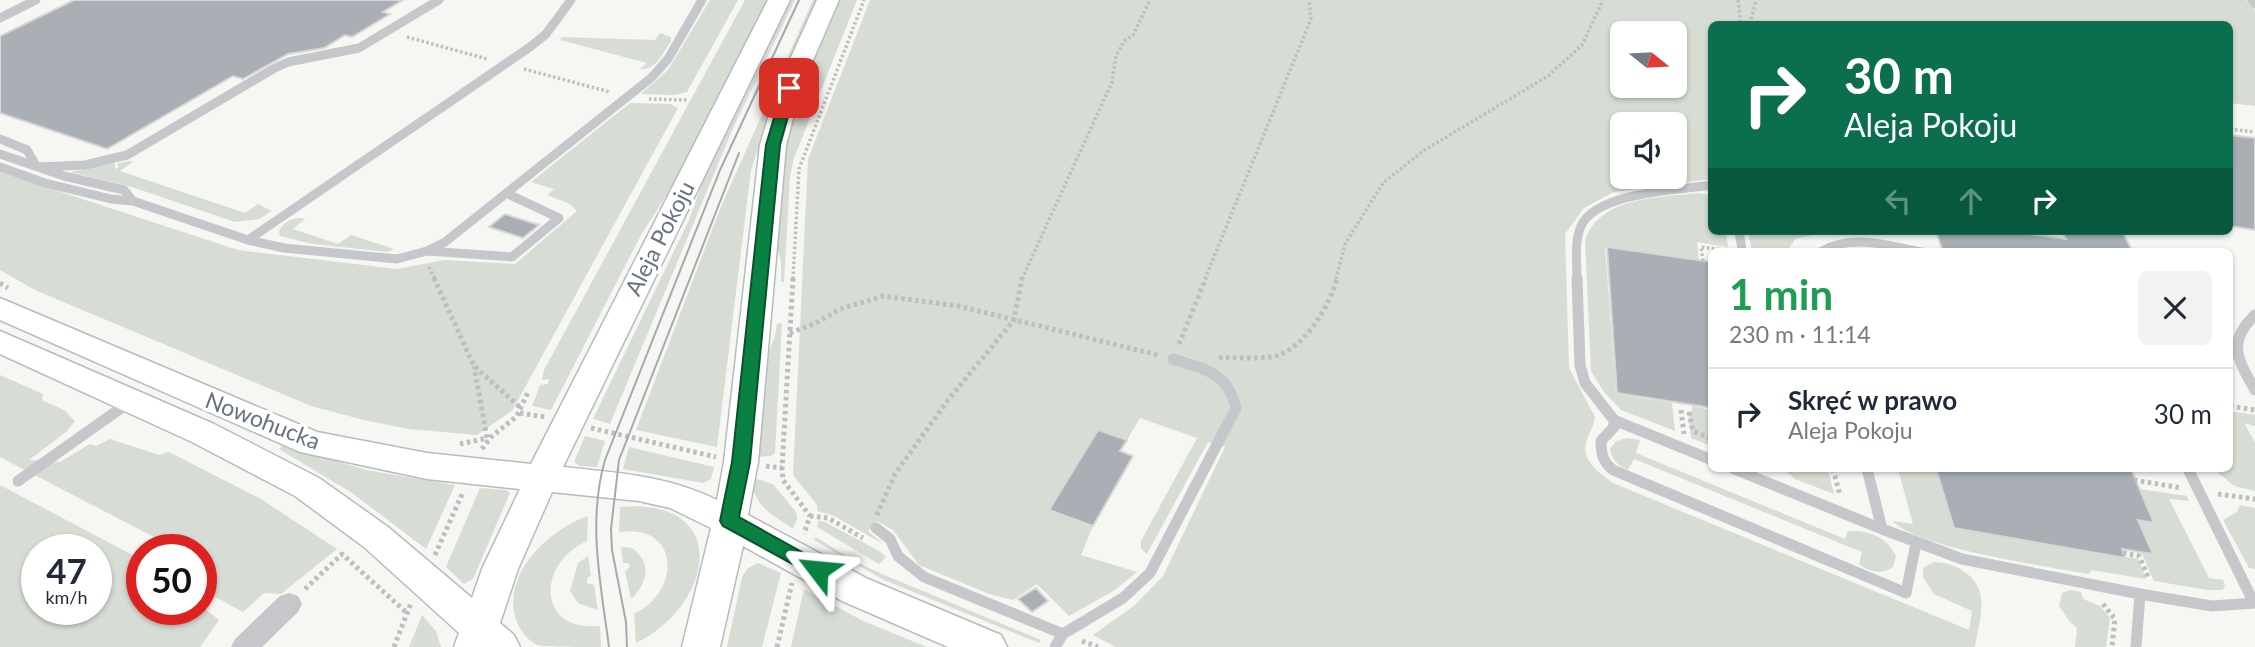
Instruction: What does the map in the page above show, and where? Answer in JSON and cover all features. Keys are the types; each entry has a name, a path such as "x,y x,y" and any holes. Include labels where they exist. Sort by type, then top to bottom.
{"main road":[{"name":"Aleja Pokoju","path":"484,641 500,569 567,422 779,0"},
{"path":"701,647 720,574 741,462 773,145 789,88 828,0"},
{"name":"Nowohucka","path":"8,300 312,443 427,466 664,492 688,500 729,521"},
{"name":"Nowohucka","path":"0,342 250,457 307,488 376,537 484,641"},
{"path":"729,521 855,590 988,647"}],"street":[{"path":"244,647 297,596"}],"lane":[{"path":"0,18 36,0"},
{"path":"37,167 85,165 127,155 273,69 288,62 359,48 439,0"},
{"path":"248,240 530,47 546,34 571,0"},
{"path":"0,167 45,183 111,199 133,201 248,240 284,247 397,259 427,251 445,242 652,78 668,59 702,0"},
{"path":"2252,0 2255,4"},
{"path":"0,139 27,150 37,167"},
{"path":"0,154 37,167 124,190 133,201"},
{"path":"1708,186 1618,199 1593,212 1578,233 1580,365 1585,383 1614,420 1708,458"},
{"path":"427,251 512,257 559,218 506,193"},
{"path":"1826,248 1850,242 1893,248"},
{"path":"2255,315 2238,332 2236,347 2241,364 2255,390"},
{"path":"1055,647 1063,634 1123,598 1150,573 1236,408 1231,388 1211,372 1173,359"},
{"path":"18,481 131,401"},
{"path":"1614,420 1614,427 1601,441 1600,451 1603,460 1615,472 1906,593 1916,543"},
{"path":"1741,472 1916,543 1983,564 2216,607 2254,603 2189,472"},
{"path":"1868,472 1882,529"},
{"path":"876,528 890,539 898,556 924,577 1063,634"},
{"path":"2136,647 2140,594"}],"path":[{"path":"864,0 799,169 783,481 810,516 834,521 898,556"},
{"path":"876,528 878,508 895,474 948,400 1014,320 1023,272 1112,82 1116,57 1124,41 1133,35 1150,0"},
{"path":"1173,359 1311,19 1309,0"},
{"path":"790,332 816,323 840,309 883,296 958,306 1173,359 1278,356 1298,344 1316,322 1335,285 1345,244 1384,183 1423,151 1548,76 1563,64 1581,45 1603,0"},
{"path":"1738,0 1741,21"},
{"path":"1752,21 1756,0"},
{"path":"394,34 498,62"},
{"path":"512,66 621,95"},
{"path":"648,99 687,100"},
{"path":"2233,129 2255,132"},
{"path":"1703,261 1701,247 1708,248"},
{"path":"427,251 426,262 474,366 487,438 480,454"},
{"path":"0,283 8,300"},
{"path":"474,366 521,411 546,418"},
{"path":"458,444 487,438 501,430 521,411 528,393"},
{"path":"2233,407 2255,410"},
{"path":"1681,410 1685,438"},
{"path":"1689,412 1693,431 1708,437"},
{"path":"589,428 715,457"},
{"path":"429,568 466,486"},
{"path":"803,537 810,516"},
{"path":"2123,553 2139,556 2151,583"},
{"path":"297,596 342,554 407,612"},
{"path":"777,647 793,580"},
{"path":"394,647 415,596"},
{"path":"2094,600 2108,608 2115,619 2112,647"}],"shaded area":[{"path":"710,0 738,0 687,92 675,95 641,94 668,70"},
{"path":"745,0 770,0 676,181 642,233 551,410 532,406 540,385 548,384 549,379 542,380 544,370"},
{"path":"788,0 795,0 734,126 610,424 593,419 689,220 709,164"},
{"path":"813,0 819,0 775,99 751,170 717,447 636,430 720,209"},
{"path":"837,0 857,0 794,158 790,177 784,282 781,282 781,261 776,245 777,196 791,112"},
{"path":"870,0 2246,0 2255,11 2255,106 2233,103 2233,21 1708,21 1708,179 1687,182 1687,112 1610,112 1610,189 1636,189 1614,192 1584,208 1565,234 1569,368 1595,417 1585,450 1589,461 1613,483 1969,630 1972,611 1934,594 1923,577 1923,568 1934,562 1955,566 1974,580 1981,597 1981,617 1975,647 1116,647 1093,635 1135,605 1163,576 1225,447 1208,442 1147,554 1141,549 1141,541 1197,438 1140,418 1127,440 1098,431 1093,526 1081,555 1137,572 1115,590 1069,616 1037,584 1013,600 989,594 919,565 893,530 877,521 868,531 883,544 834,516 817,511 817,505 793,475 808,159"},
{"path":"660,33 671,37 671,41 658,60 646,69 640,69 647,63 560,40 562,37 655,40"},
{"path":"630,103 670,104 678,108 512,411 477,435 409,429 311,406 35,290 0,270 0,172 238,250 397,269 444,260 515,264 577,211 570,204 547,195 554,189 531,182"},
{"path":"133,162 120,171 245,213 258,204 272,211 259,219 235,222 132,187 70,172 115,163 115,169 118,168 118,163"},
{"path":"1698,193 1708,195 1708,235 1726,235 1728,247 1697,242 1699,260 1605,247 1616,394 1672,403 1675,431 1621,410 1604,392 1591,371 1585,241 1592,226 1603,215 1617,207 1649,199"},
{"path":"299,218 305,219 293,229 338,244 351,235 394,249 388,252 312,244 280,236 279,231 285,223"},
{"path":"1749,235 1813,235 1795,239 1789,248 1751,248"},
{"path":"782,323 775,453 771,456 755,457 765,363 777,324"},
{"path":"0,375 43,394 42,400 64,410 75,421 66,432 29,460 60,462 90,444 96,446 110,439 159,455 169,452 261,499 337,549 281,594 264,593 243,612 217,598 217,534 148,534 0,457"},
{"path":"1692,406 1708,409 1708,445 1691,438 1688,412 1692,413"},
{"path":"2233,411 2255,415 2255,426 2244,423 2255,442 2255,491 2234,486 2218,472 2233,472"},
{"path":"585,436 605,441 597,467 580,466 574,462"},
{"path":"1627,438 1640,440 1636,453 1845,539 1848,531 1876,536 1888,544 1896,556 1893,567 1880,572 1867,569 1859,564 1862,552 1634,459 1628,470 1613,459 1610,449 1616,441"},
{"path":"283,445 366,470 455,485 426,549 352,493 279,449"},
{"path":"629,447 714,467 711,479 703,483 623,469"},
{"path":"1787,472 1829,472 1834,494 1795,479"},
{"path":"1899,472 1937,472 1954,528 2138,559 2146,579 2091,570 2089,574 1985,555 1928,540 1906,531 1893,521 1913,524"},
{"path":"753,478 773,484 796,512 797,519 793,529 759,502 753,487"},
{"path":"0,485 93,534 21,534 21,625 112,625 112,544 126,552 126,625 215,625 200,647 0,647"},
{"path":"480,488 506,490 510,493 473,579 464,584 446,567"},
{"path":"2139,489 2187,496 2189,501 2169,499 2209,578 2223,580 2225,587 2222,590 2154,581 2141,552 2152,553 2138,520 2154,522"},
{"path":"2240,505 2255,508 2255,569 2249,568 2223,520 2237,512"},
{"path":"620,507 656,508 681,519 695,535 700,557 695,580 683,604 663,626 636,643 634,614 649,604 660,591 666,576 667,561 663,548 654,538 639,532 619,532"},
{"path":"588,516 587,541 571,551 559,564 552,579 551,594 555,608 564,618 579,625 600,626 601,647 537,645 520,629 516,620 513,599 516,583 523,568 545,541"},
{"path":"818,521 825,522 886,557 879,564 817,527"},
{"path":"816,537 852,560 882,574 1041,640 1039,643 884,580 814,540"},
{"path":"621,547 632,548 645,566 644,580 631,599 625,571 630,567 628,563 623,563"},
{"path":"588,556 591,576 587,578 587,583 594,585 598,610 578,603 570,591 578,563"},
{"path":"758,563 781,573 762,647 727,647 742,577 748,568"},
{"path":"804,589 863,621 927,647 791,647"},
{"path":"2070,590 2081,592 2083,599 2100,606 2110,618 2106,647 2075,647 2077,628 2059,606 2062,593"},
{"path":"422,615 436,631 441,647 409,647"}],"building":[{"path":"74,0 403,0 383,12 390,14 352,37 345,35 324,48 288,54 243,79 233,76 107,149 0,113 0,36"},
{"path":"2233,135 2255,138 2255,230 2233,226"},
{"path":"505,214 539,225 523,238 489,227"},
{"path":"1937,235 2036,235 2066,239 2064,235 2124,235 2131,248 1942,248"},
{"path":"1607,247 1708,261 1708,407 1617,393"},
{"path":"1098,430 1127,440 1120,451 1133,456 1093,526 1049,510"},
{"path":"1937,472 2132,472 2154,523 2138,520 2153,554 2122,549 2125,558 1954,528"},
{"path":"1036,588 1048,601 1032,612 1018,599"}],"tram line":[{"path":"609,647 599,577 596,530 605,460 720,170 799,0"},
{"path":"627,647 626,622 612,550 611,529 619,460 739,153"}],"route":[{"path":"789,88 773,145 741,462 729,521 818,570"}]}
